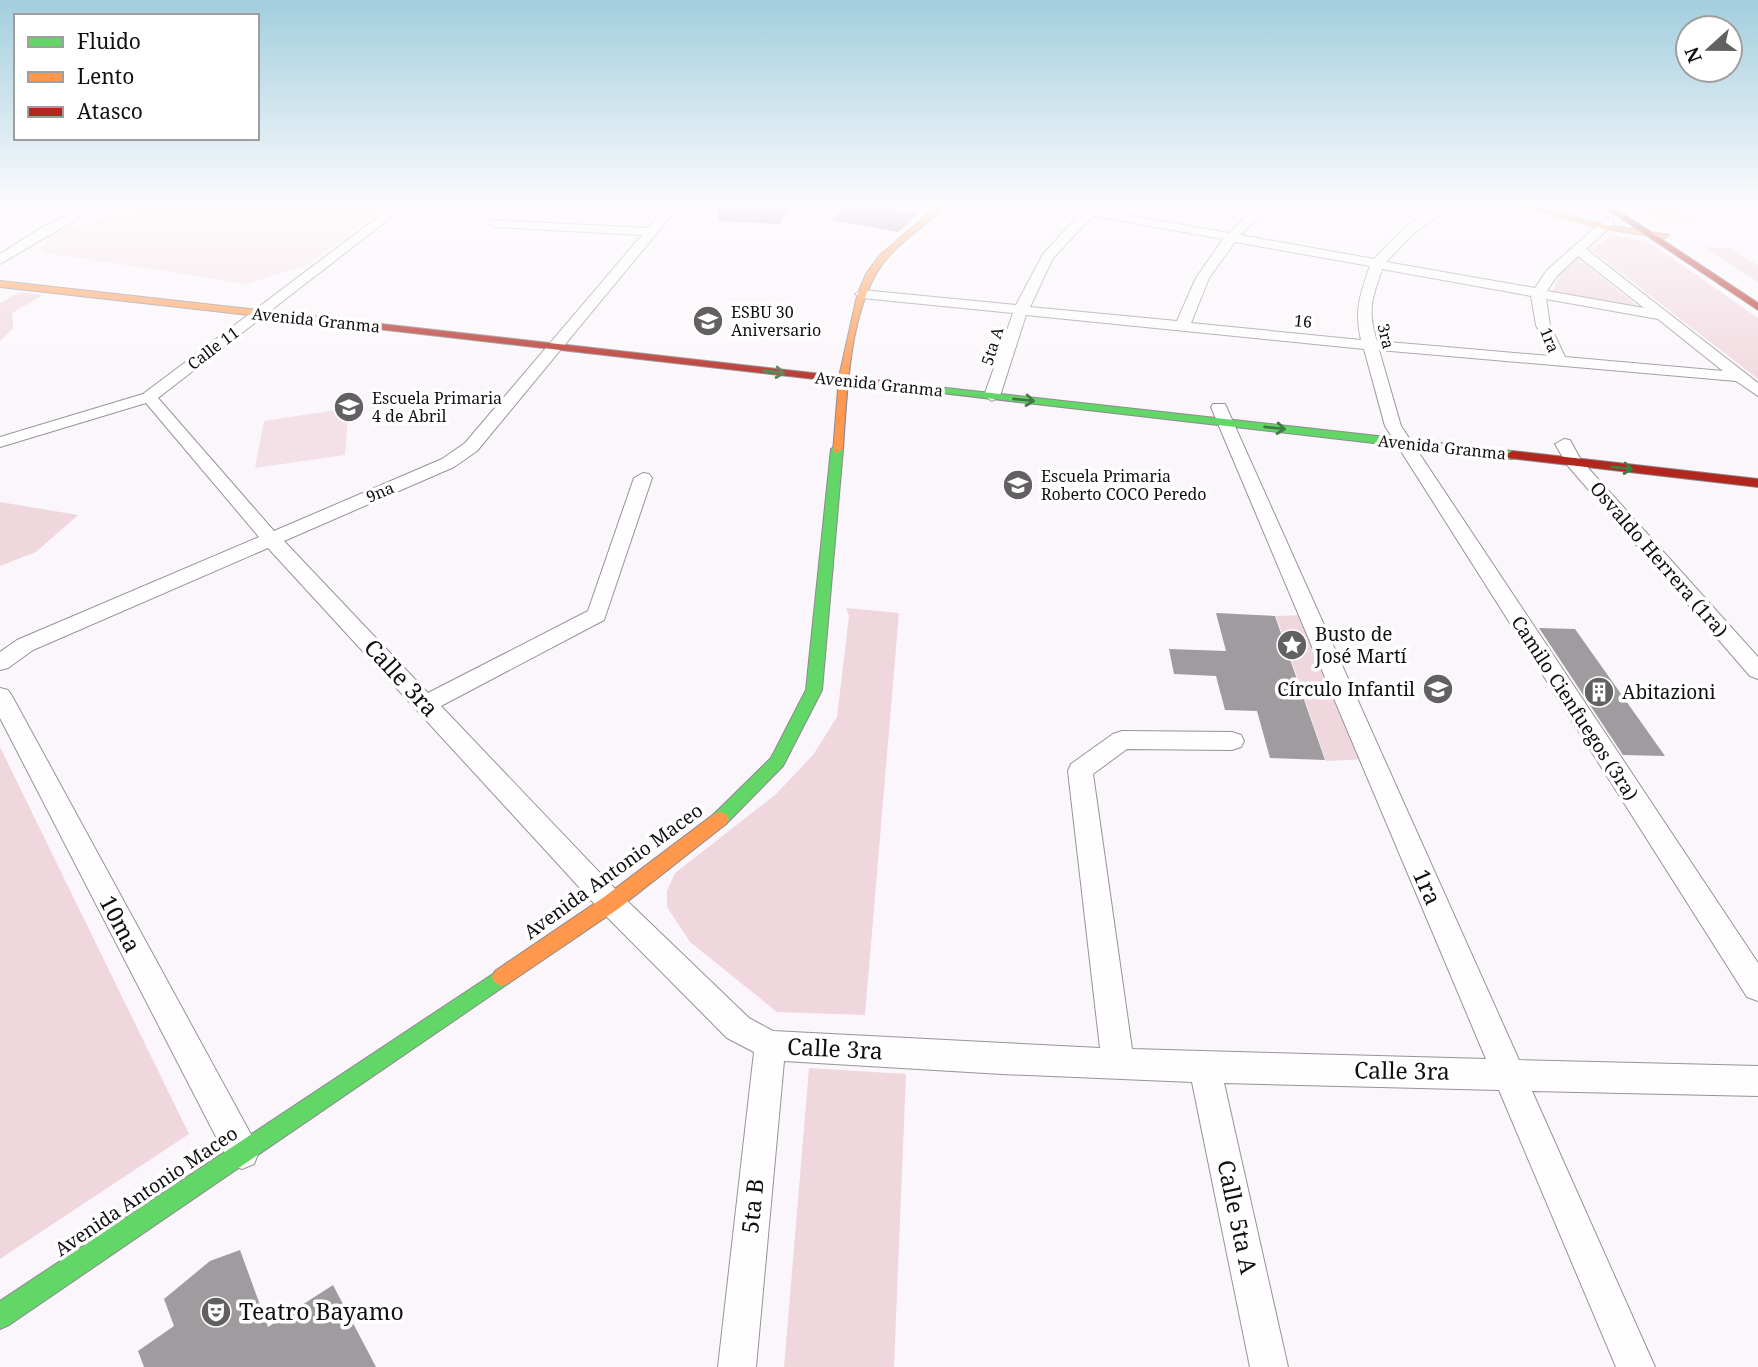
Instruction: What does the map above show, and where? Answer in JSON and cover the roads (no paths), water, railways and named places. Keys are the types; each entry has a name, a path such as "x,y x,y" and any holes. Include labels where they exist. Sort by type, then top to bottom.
{"main road":[{"name":"Avenida Antonio Maceo","path":"0,1316 611,903 710,830 777,762 814,690 844,373 862,294 875,269"},
{"path":"1704,269 1758,307"},
{"path":"1714,269 1758,295"},
{"name":"Avenida Granma","path":"5,282 271,304 560,342"},
{"name":"Avenida Granma","path":"5,282 257,314 560,342 1569,453 1758,483"},
{"name":"Avenida Granma","path":"1569,453 1591,447"}],"street":[{"name":"Calle 11","path":"0,443 149,397 317,269"},
{"name":"9na","path":"0,663 25,645 448,463 471,447 619,269"},
{"name":"5ta A","path":"995,390 1021,310 1041,269"},
{"path":"1183,327 1185,312 1210,269"},
{"name":"3ra","path":"1375,269 1366,297 1363,319 1397,434"},
{"path":"1403,269 1664,316"},
{"path":"1538,294 1557,269"},
{"path":"1603,269 1758,391"},
{"name":"16","path":"862,294 1369,345 1741,377"},
{"name":"1ra","path":"1538,294 1543,325 1560,362"},
{"name":"Calle 3ra","path":"149,397 270,538 611,903 738,1028 770,1045 1118,1064 1758,1081"},
{"name":"1ra","path":"1222,415 1636,1367"},
{"name":"Camilo Cienfuegos (3ra)","path":"1397,434 1758,988"},
{"name":"Osvaldo Herrera (1ra)","path":"1569,453 1758,671"},
{"path":"425,704 597,615 643,478"},
{"name":"10ma","path":"2,705 242,1152"},
{"path":"1118,1064 1080,771 1122,740 1232,741"},
{"name":"5ta B","path":"737,1367 770,1045"},
{"name":"Calle 5ta A","path":"1205,1067 1269,1367"}],"place":[{"name":"ESBU 30 Aniversario","path":"708,321"},
{"name":"Escuela Primaria 4 de Abril","path":"349,407"},
{"name":"Escuela Primaria Roberto COCO Peredo","path":"1018,485"},
{"name":"Busto de José Martí","path":"1292,645"},
{"name":"Círculo Infantil","path":"1438,689"},
{"name":"Abitazioni","path":"1599,692"},
{"name":"Teatro Bayamo","path":"216,1312"}]}
